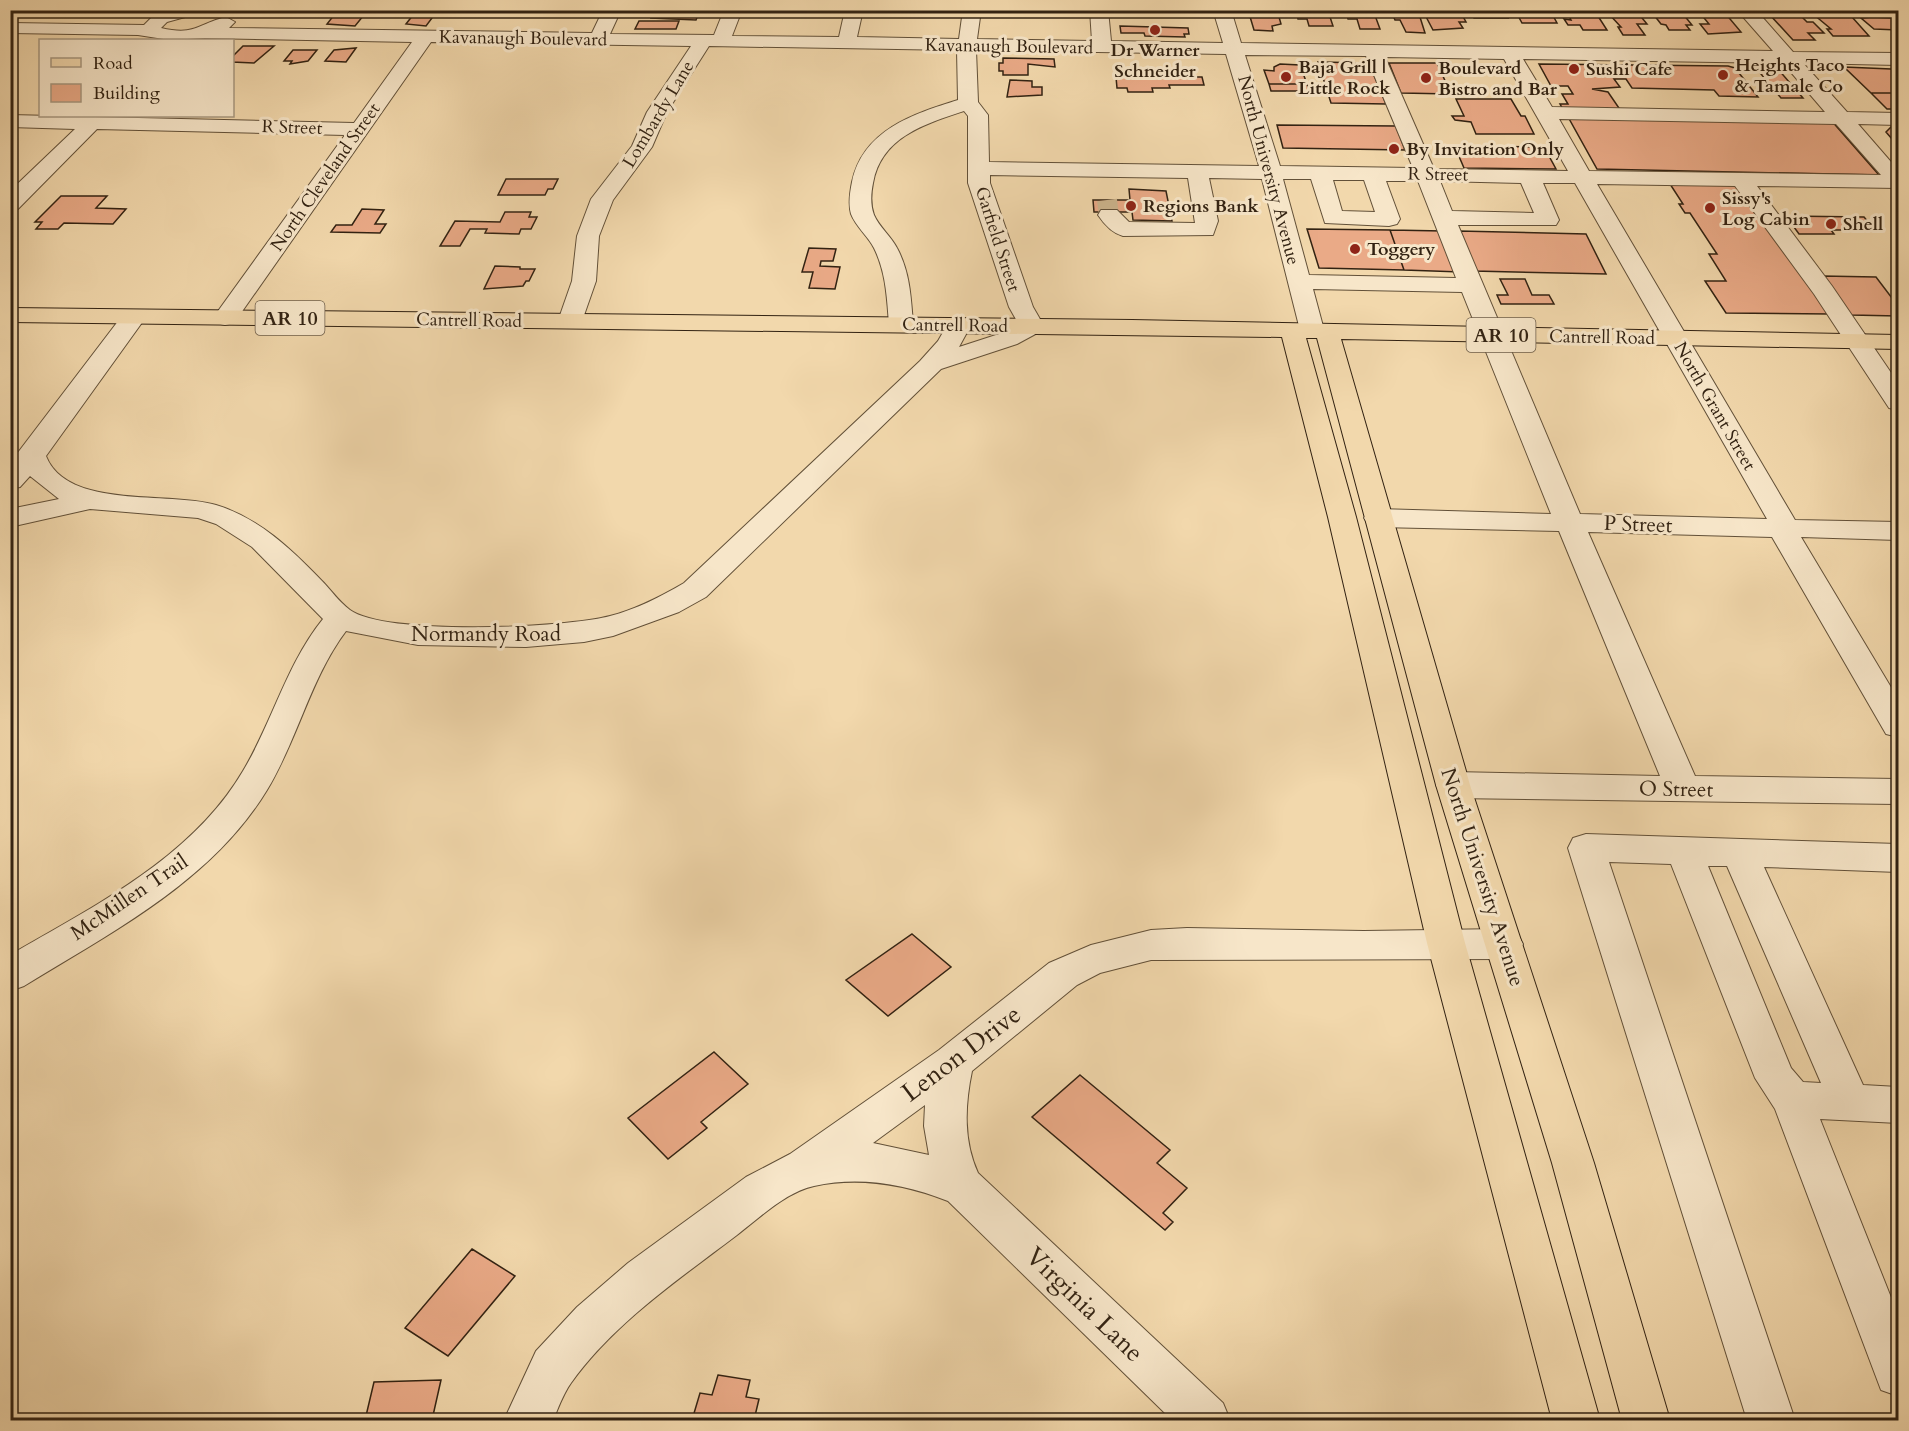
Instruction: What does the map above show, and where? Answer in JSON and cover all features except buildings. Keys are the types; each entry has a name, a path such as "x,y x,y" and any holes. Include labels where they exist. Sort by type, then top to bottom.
{"main road":[{"name":"Cantrell Road","path":"10,315 901,324 1899,342"},
{"name":"North University Avenue","path":"1310,330 1378,518 1453,785 1573,1163 1646,1420"},
{"name":"North University Avenue","path":"1310,330 1342,517 1446,943 1576,1420"}],"street":[{"path":"598,40 612,10"},
{"name":"Lombardy Lane","path":"570,321 584,281 588,236 598,207 612,184 642,147 657,112 733,10"},
{"path":"847,44 854,10"},
{"name":"Garfield Street","path":"972,10 966,53 968,103 978,114 979,183 1021,307 1032,326"},
{"path":"1099,10 1102,47"},
{"name":"North University Avenue","path":"1222,10 1270,171 1300,282 1310,330"},
{"path":"1746,10 1899,182"},
{"path":"159,31 183,11"},
{"path":"196,36 219,28 227,16 244,29 264,34"},
{"path":"353,36 367,17"},
{"path":"473,38 486,18"},
{"path":"10,28 69,33"},
{"name":"Kavanaugh Boulevard","path":"69,33 159,31 196,36 264,34 1899,59"},
{"name":"North Cleveland Street","path":"225,318 424,37"},
{"path":"1373,51 1683,789"},
{"name":"North Grant Street","path":"1511,54 1781,517 1780,528 1899,726"},
{"path":"901,324 899,290 894,266 862,209 860,193 864,169 874,150 899,130 926,117 968,103"},
{"path":"1547,113 1899,118"},
{"path":"10,204 96,119"},
{"name":"R Street","path":"10,121 96,119 358,129"},
{"name":"R Street","path":"977,168 1425,174 1482,197 1530,176 1899,182"},
{"path":"1105,169 1108,208 1123,229 1149,231 1205,230 1207,221 1197,170"},
{"path":"1320,172 1333,218 1389,219 1372,173"},
{"path":"1444,218 1482,197 1548,220 1530,176"},
{"path":"1741,179 1860,342 1899,402"},
{"path":"1300,282 1471,285"},
{"path":"10,481 32,456 134,316"},
{"name":"Normandy Road","path":"10,518 90,501 177,506 226,518 263,541 340,618 383,632 530,638 599,630 651,614 695,590 906,387 934,363 951,342 959,325"},
{"name":"Normandy Road","path":"934,363 1008,339 1032,326"},
{"name":"Normandy Road","path":"32,456 34,465 50,479 68,492 90,501"},
{"name":"P Street","path":"1378,518 1899,531"},
{"name":"McMillen Trail","path":"10,975 166,876 202,846 234,812 254,782 278,737 312,658 340,618"},
{"name":"O Street","path":"1453,785 1899,792"},
{"path":"1771,1420 1586,848 1899,858"},
{"path":"1684,851 1775,1078 1792,1099 1899,1373"},
{"path":"1739,853 1850,1102"},
{"name":"Lenon Drive","path":"528,1420 553,1368 593,1323 644,1278 722,1218 761,1191 805,1168 953,1062 1063,975 1091,960 1122,950 1186,943 1364,946 1446,943 1504,944"},
{"name":"Virginia Lane","path":"953,1062 946,1099 945,1134 950,1163 963,1187 1206,1420"},
{"path":"1792,1099 1898,1106"},
{"name":"Virginia Lane","path":"805,1168 852,1160 880,1160 922,1171 963,1187"}],"tunnel":[{"path":"1107,200 1109,215"}],"place":[{"name":"Dr Warner Schneider","path":"1155,30"},
{"name":"Sushi Cafe","path":"1574,69"},
{"name":"Heights Taco & Tamale Co","path":"1723,75"},
{"name":"Baja Grill | Little Rock","path":"1286,77"},
{"name":"Boulevard Bistro and Bar","path":"1426,78"},
{"name":"By Invitation Only","path":"1394,149"},
{"name":"Regions Bank","path":"1131,206"},
{"name":"Sissy's Log Cabin","path":"1710,208"},
{"name":"Shell","path":"1831,224"},
{"name":"Toggery","path":"1355,249"}]}
